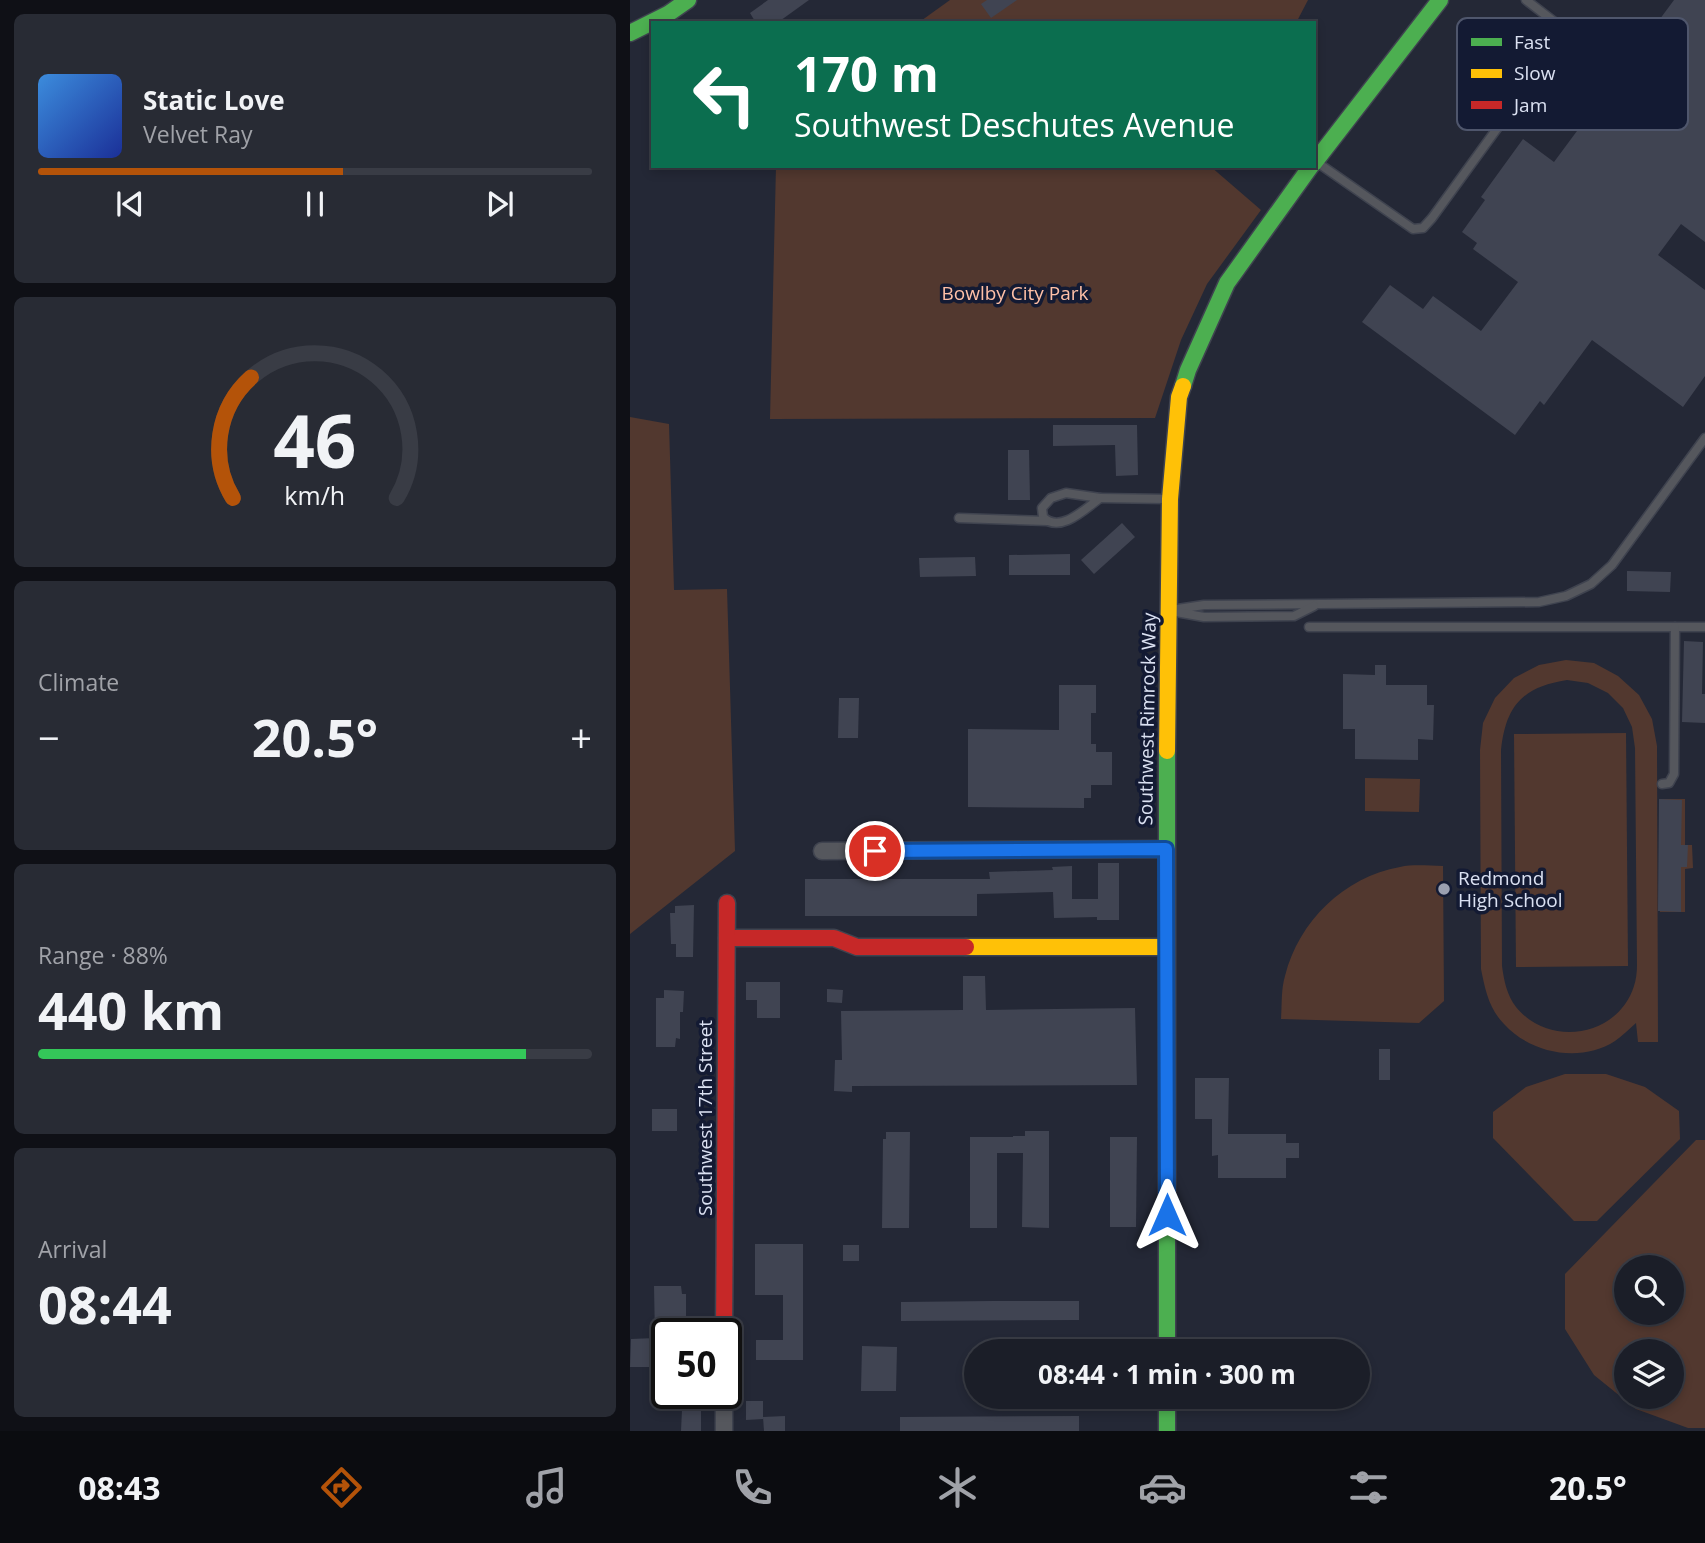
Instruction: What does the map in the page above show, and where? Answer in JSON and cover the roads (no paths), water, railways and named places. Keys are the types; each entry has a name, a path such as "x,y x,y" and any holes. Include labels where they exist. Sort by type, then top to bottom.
{"main road":[{"path":"654,21 688,0"},
{"name":"Southwest Rimrock Way","path":"1316,161 1440,0"},
{"path":"630,33 651,22"},
{"name":"Southwest Rimrock Way","path":"1167,1339 1166,849 1170,499 1179,397 1188,370 1227,283 1311,168"},
{"name":"Southwest 17th Street","path":"724,1318 727,903"},
{"path":"727,938 834,938 857,947 1166,947"},
{"path":"1167,1409 1167,1431"}],"street":[{"path":"822,851 1166,849"},
{"path":"724,1409 724,1431"}],"lane":[{"path":"1526,0 1549,18"},
{"path":"1316,165 1413,229 1423,228 1496,130"},
{"path":"1169,611 1204,605 1539,602 1566,596 1591,584 1612,565 1705,438"},
{"path":"1047,521 1043,517 1042,508 1051,498 1066,494 1100,498 1170,499"},
{"path":"959,518 1057,523 1068,520 1100,498"},
{"path":"1309,627 1705,627"},
{"path":"1662,784 1670,783 1674,774 1675,627"}],"place":[{"name":"Redmond High School","path":"1444,889"}],"park label":[{"name":"Bowlby City Park","path":"1015,293"}]}
